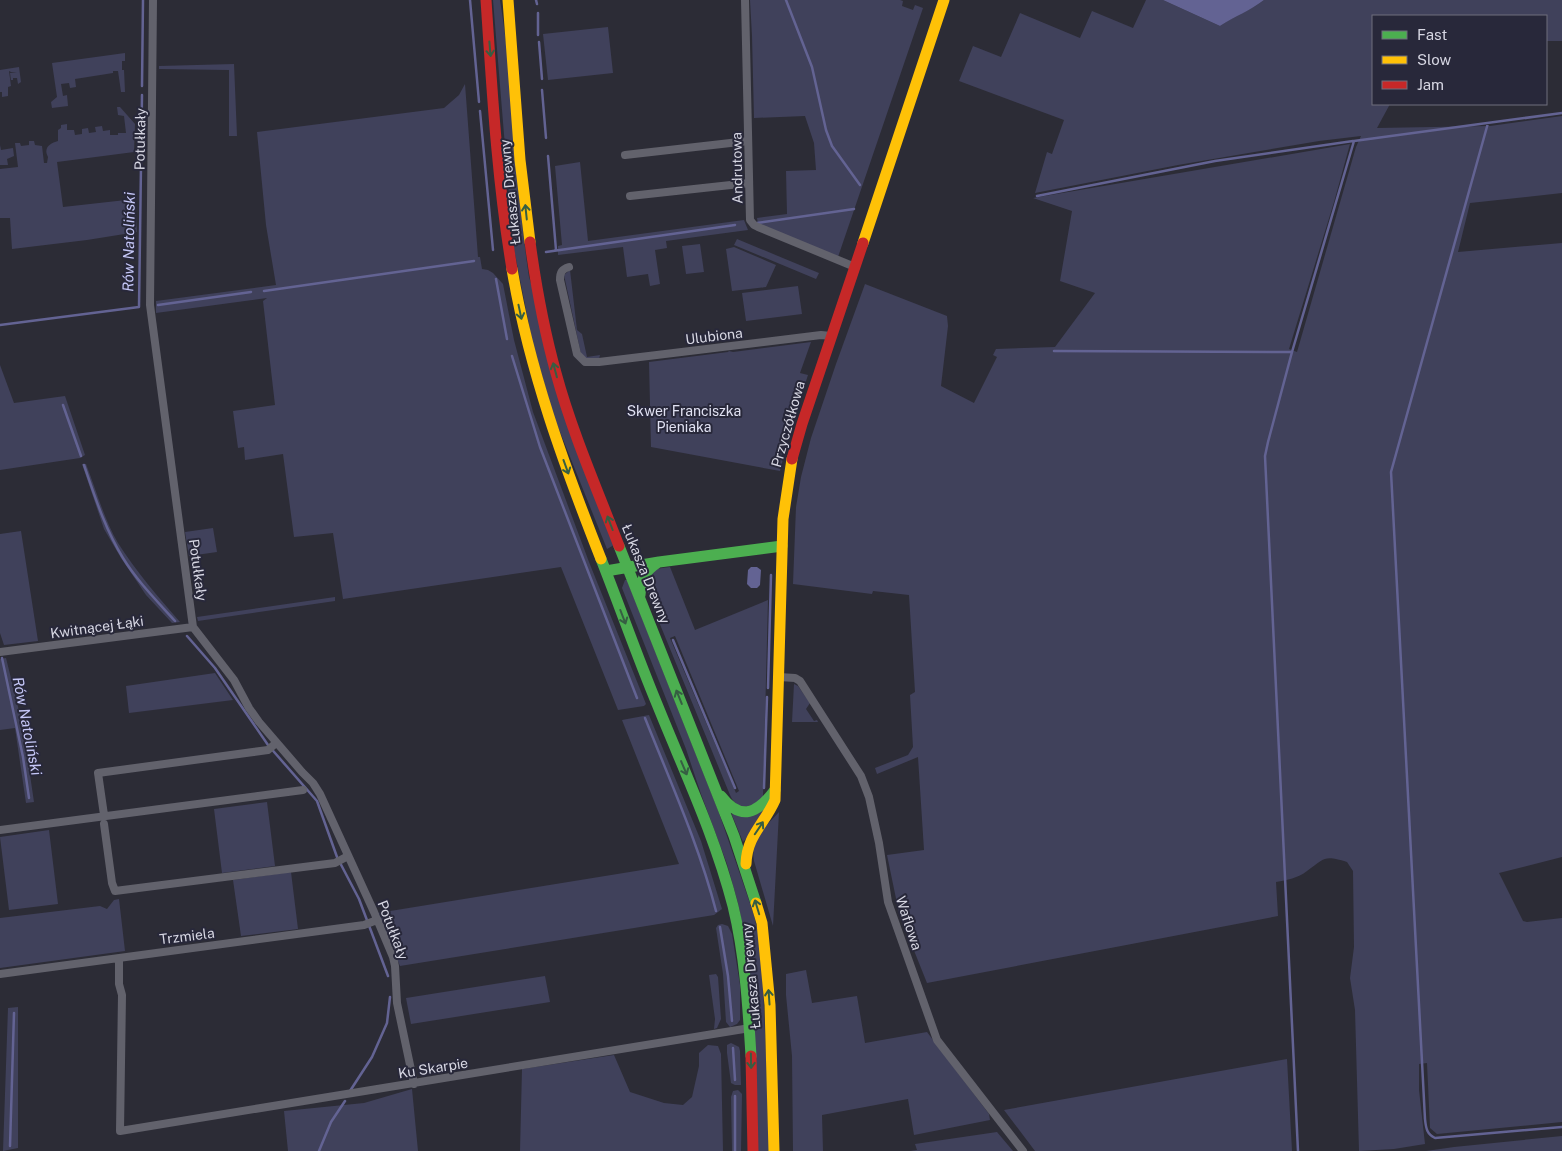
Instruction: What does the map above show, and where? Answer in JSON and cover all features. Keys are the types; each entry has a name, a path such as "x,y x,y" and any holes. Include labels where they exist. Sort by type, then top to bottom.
{"main road":[{"name":"Łukasza Drewny","path":"486,0 505,225 516,294 532,363 566,467 658,706 710,830 723,871 733,909 743,962 750,1028 753,1151"},
{"name":"Łukasza Drewny","path":"508,0 522,177 535,279 556,374 627,568 716,791 745,869 762,924 766,946 772,1042 774,1151"},
{"name":"Przyczółkowa","path":"745,869 751,840 771,811 775,800 782,546 785,497 792,460 800,429 944,0"},
{"path":"606,571 782,546"},
{"path":"640,600 643,576 647,570 659,562"},
{"path":"716,791 732,808 751,812 760,808 776,789"}],"street":[{"name":"Potułkały","path":"153,0 150,305 193,627 234,680 273,746 313,783 320,794 342,859 393,957 396,1003 414,1084"},
{"name":"Andrutowa","path":"744,0 750,220 754,225 855,267"},
{"path":"625,155 748,141"},
{"path":"630,196 749,183"},
{"name":"Ulubiona","path":"569,266 560,273 560,280 577,354 585,362 600,362 821,335 831,336"},
{"name":"Kwitnącej Łąki","path":"2,652 193,627"},
{"name":"Waflowa","path":"779,677 795,678 800,681 862,776 880,843 888,902 937,1040 1023,1151"},
{"path":"104,816 98,772 273,746"},
{"path":"0,830 303,790"},
{"path":"104,824 112,883 115,891 342,859"},
{"name":"Trzmiela","path":"0,974 364,925 375,921"},
{"name":"Ku Skarpie","path":"119,958 119,984 122,995 120,1131 750,1028"}],"green space":[{"path":"493,0 500,0 505,35 524,242 529,277 614,545 607,549 554,417 533,345 513,244"},
{"path":"750,0 900,0 903,1 902,6 913,10 915,5 923,8 838,257 758,224 757,218 787,214 786,171 816,170 814,143 805,116 754,118"},
{"path":"1146,0 1163,0 1220,26 1264,0 1562,0 1562,41 1547,41 1547,15 1372,15 1372,105 1389,105 1377,128 1490,126 1562,116 1562,193 1470,203 1458,252 1562,243 1562,857 1499,873 1523,921 1562,918 1562,1122 1437,1134 1430,1128 1427,1063 1419,1064 1419,1090 1425,1144 1394,1149 1359,1151 1355,1010 1350,978 1354,947 1353,871 1347,862 1329,858 1325,859 1300,875 1276,882 1278,916 927,983 899,913 887,855 924,850 918,757 877,774 875,768 908,755 913,747 910,695 915,692 909,595 873,591 872,594 793,584 796,507 801,477 811,438 865,284 947,316 948,326 941,386 974,403 997,357 993,355 996,349 1055,347 1095,293 1060,281 1072,211 1033,198 1350,144 1289,349 1297,352 1356,147 1361,136 1319,141 1178,165 1035,193 1047,152 1052,154 1064,120 959,81 973,46 1001,57 1020,13 1080,38 1092,11 1133,28"},
{"path":"608,27 613,73 548,80 543,34"},
{"path":"125,53 125,61 122,61 122,70 124,70 125,92 121,92 118,71 75,79 76,87 70,88 69,83 61,84 63,96 67,95 68,106 52,108 51,102 57,97 52,63"},
{"path":"234,64 237,136 229,136 229,70 159,69 159,66"},
{"path":"19,67 21,82 18,84 17,78 11,80 10,73 17,72 9,71 11,86 8,87 8,96 2,97 2,92 0,92 0,70"},
{"path":"465,84 478,257 480,257 482,269 493,273 503,284 514,340 533,412 589,562 646,704 644,706 618,710 561,567 343,599 333,533 294,537 283,454 245,460 244,447 238,448 233,411 275,405 263,301 267,298 156,313 156,301 276,285 266,225 257,132 444,108 459,95"},
{"path":"117,107 120,107 135,124 134,152 57,162 63,207 135,199 137,232 12,249 10,218 0,218 0,169 18,167 15,143 20,143 21,146 29,145 29,141 34,141 35,145 42,146 44,163 47,163 46,151 52,143 58,141 58,130 61,128 61,125 67,124 67,130 74,130 75,135 82,134 82,129 88,128 89,133 96,132 95,127 102,126 103,131 110,130 110,135 126,133 124,116 118,115"},
{"path":"0,145 1,150 13,148 14,156 7,159 8,165 0,165"},
{"path":"580,162 588,241 744,220 748,230 666,241 667,248 655,250 660,284 650,286 648,274 627,277 623,247 558,255 558,246 562,245 555,166"},
{"path":"737,239 819,273 816,279 734,245"},
{"path":"700,244 704,272 686,274 682,246"},
{"path":"734,247 776,265 766,287 732,291 726,249"},
{"path":"570,270 577,330 582,334 587,357 600,355 599,359 589,359 581,354 564,275"},
{"path":"798,286 802,314 746,321 742,293"},
{"name":"Skwer Franciszka Pieniaka","path":"811,342 800,373 808,375 791,427 780,471 651,447 649,362"},
{"path":"0,365 14,403 65,396 85,455 80,458 0,470"},
{"path":"82,464 86,464 104,514 118,543 132,564 180,622 172,623 146,595 121,558 104,529"},
{"path":"213,528 217,552 189,556 185,532"},
{"path":"21,531 38,641 4,645 0,633 0,534"},
{"path":"670,567 695,630 768,600 763,797 754,804 739,806 730,795 650,600 647,583 655,569","holes":["675,636 739,791 736,793 670,638"]},
{"path":"625,580 627,580 718,810 754,915 760,941 770,1151 758,1151 754,1006 747,948 738,903 727,864 686,749 622,588"},
{"path":"335,597 335,601 198,621 197,617"},
{"path":"6,658 23,727 34,802 26,803 15,728 0,730 0,659"},
{"path":"215,673 233,700 129,713 126,686"},
{"path":"794,684 798,686 810,703 806,709 814,721 817,720 818,722 792,722"},
{"path":"649,715 701,841 722,909 714,915 400,966 378,913 679,864 622,720"},
{"path":"267,802 275,866 222,873 214,809"},
{"path":"769,804 743,842 732,815 733,813"},
{"path":"779,812 773,926 753,853 760,834"},
{"path":"49,830 58,904 9,910 0,837"},
{"path":"291,872 298,929 241,936 233,880"},
{"path":"119,899 125,951 0,968 0,918 100,906 107,909 114,900"},
{"path":"722,924 728,926 732,934 740,985 740,1020 737,1024 730,1027 726,1022 723,974 716,928"},
{"path":"806,970 812,1003 857,996 865,1043 927,1032 989,1114 990,1120 914,1135 908,1099 822,1115 823,1151 793,1151 792,1056 786,995 786,974"},
{"path":"716,974 718,977 721,1019 717,1028 714,1029 715,1019 709,975"},
{"path":"545,976 550,1002 411,1024 406,998"},
{"path":"18,1007 18,1148 3,1151 8,1008"},
{"path":"731,1043 739,1047 740,1051 741,1085 731,1083 727,1045"},
{"path":"708,1045 718,1046 721,1054 723,1151 520,1151 522,1069 614,1055 630,1092 664,1103 683,1105 692,1097 699,1066 699,1053"},
{"path":"1287,1059 1292,1151 1035,1151 1004,1110"},
{"path":"412,1089 418,1151 288,1151 284,1111 364,1103"},
{"path":"738,1090 742,1094 741,1151 732,1151 731,1097 733,1091"},
{"path":"997,1132 1013,1151 910,1151 917,1150 915,1144"},
{"path":"1562,1136 1562,1151 1426,1151 1454,1147"}],"water":[{"path":"1163,0 1264,0 1220,26"},
{"path":"751,567 757,567 761,570 760,585 757,588 751,588 747,584 748,570"}],"waterway":[{"name":"Rów Natoliński","path":"142,86 143,0"},
{"path":"470,0 479,102"},
{"path":"536,0 537,4"},
{"path":"786,0 812,67 826,130 832,146 860,185"},
{"path":"538,13 538,35"},
{"path":"539,42 542,79"},
{"path":"542,90 546,138"},
{"name":"Rów Natoliński","path":"0,325 139,307 142,95"},
{"path":"480,111 493,250"},
{"path":"1298,1151 1265,456 1268,442 1292,352 1354,141 1562,113"},
{"path":"1488,123 1391,472 1425,1119 1427,1131 1435,1138 1562,1127"},
{"path":"1037,196 1215,161 1353,141"},
{"path":"548,156 556,250"},
{"path":"757,223 854,209"},
{"path":"546,252 735,225"},
{"path":"264,291 474,261"},
{"path":"496,279 507,339"},
{"path":"158,305 251,292"},
{"path":"1054,351 1292,352"},
{"path":"512,356 540,447 637,698"},
{"path":"63,405 81,456"},
{"path":"84,465 96,501 123,558 141,583 175,621"},
{"path":"768,688 771,575"},
{"path":"187,636 215,668 268,745 317,801 337,857 359,899 388,976"},
{"path":"673,640 735,788"},
{"name":"Rów Natoliński","path":"2,658 23,757 29,798"},
{"path":"764,788 767,697"},
{"path":"645,718 693,838 716,911"},
{"path":"720,927 728,976 732,1021"},
{"path":"350,1091 372,1057 387,1023 390,997"},
{"path":"10,1146 14,1013"},
{"path":"733,1048 735,1080"},
{"path":"735,1096 735,1151"},
{"path":"319,1151 331,1122 345,1101"}],"traffic: fast":[{"path":"619,546 734,836 756,903"},
{"path":"606,571 782,546"},
{"path":"601,559 708,829 726,880 737,924 743,962 751,1056"},
{"path":"640,595 644,577 649,569 657,563"},
{"path":"721,796 728,804 742,812 756,809 775,790"}],"traffic: slow":[{"path":"508,0 520,160 530,242"},
{"path":"863,243 944,0"},
{"path":"512,269 528,344 549,417 601,559"},
{"path":"746,864 749,845 775,800 783,519 792,459"},
{"path":"756,903 762,923 770,1005 774,1151"}],"traffic: jam":[{"path":"486,0 499,169 512,269"},
{"path":"530,242 544,324 562,395 619,546"},
{"path":"792,459 863,243"},
{"path":"751,1056 753,1151"}]}
